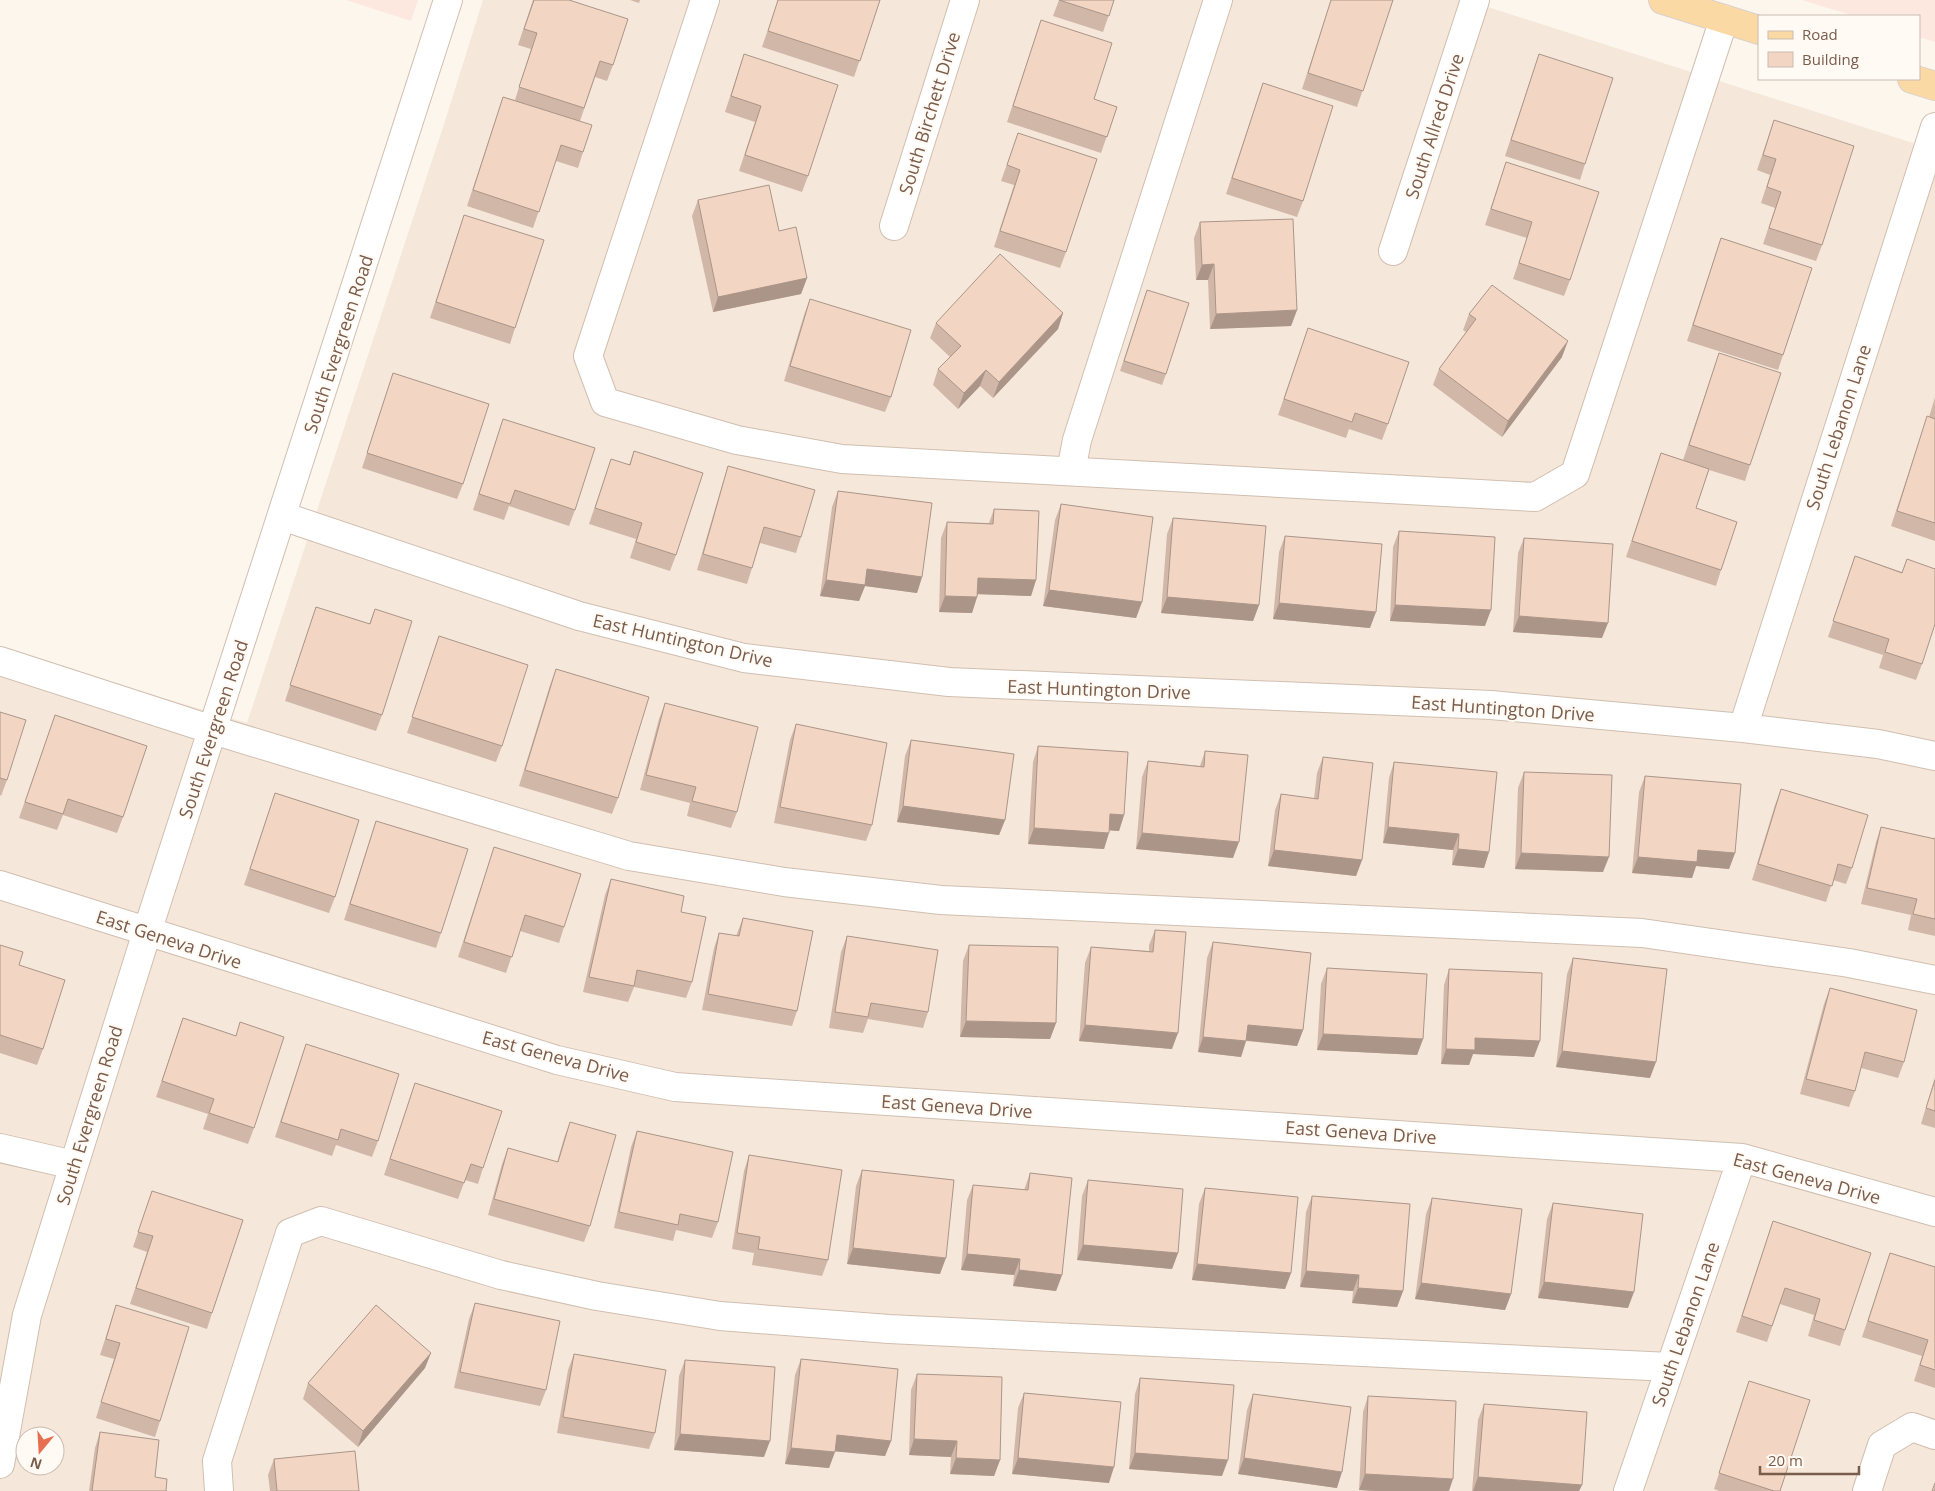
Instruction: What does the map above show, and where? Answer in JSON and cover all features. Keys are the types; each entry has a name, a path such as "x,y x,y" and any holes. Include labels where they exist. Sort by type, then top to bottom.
{"main road":[{"path":"1664,0 1758,30"},
{"path":"1915,80 1935,86"}],"street":[{"name":"South Evergreen Road","path":"0,1464 7,1384 27,1315 147,932 448,0"},
{"path":"705,0 588,356 605,402 737,440 842,459 1535,497 1575,474 1724,19"},
{"name":"South Birchett Drive","path":"894,226 965,0"},
{"path":"1072,471 1077,440 1218,0"},
{"name":"South Allred Drive","path":"1393,251 1475,0"},
{"name":"South Lebanon Lane","path":"1743,728 1935,127"},
{"name":"East Huntington Drive","path":"282,516 578,616 744,658 948,682 1491,705 1743,728 1878,744 1935,756"},
{"path":"0,660 213,730 630,856 784,882 940,900 1642,933 1849,963 1935,980"},
{"name":"East Geneva Drive","path":"0,885 557,1060 675,1087 1742,1158 1935,1212"},
{"path":"0,1148 74,1165"},
{"name":"South Lebanon Lane","path":"1628,1491 1742,1158"},
{"path":"219,1491 217,1461 290,1233 321,1221 501,1275 597,1296 720,1316 889,1329 1670,1367"},
{"path":"1867,1491 1882,1445 1912,1427 1935,1435"}],"shaded area":[{"path":"346,0 418,0 411,21"},
{"path":"483,0 1466,0 1935,150 1935,1491 0,1491 0,649 247,723"},
{"path":"1802,0 1935,0 1935,42 1920,37 1920,15 1851,15"}],"building":[{"path":"534,0 569,0 628,19 613,65 600,61 584,108 519,87 537,33 524,29"},
{"path":"778,0 880,0 860,61 768,31"},
{"path":"1059,0 1114,0 1109,16"},
{"path":"1331,0 1393,0 1363,91 1308,73"},
{"path":"1041,20 1112,43 1094,99 1117,107 1107,137 1013,106"},
{"path":"744,54 838,85 808,176 745,155 761,106 731,96"},
{"path":"1539,54 1613,78 1585,164 1511,140"},
{"path":"1263,83 1333,106 1303,201 1232,178"},
{"path":"503,97 592,125 583,152 561,145 539,212 473,190"},
{"path":"1774,120 1854,146 1822,245 1769,228 1781,192 1767,187 1776,159 1763,155"},
{"path":"1018,133 1097,159 1066,252 1000,231 1020,170 1007,165"},
{"path":"1506,162 1599,192 1570,280 1519,263 1532,222 1491,209"},
{"path":"769,185 779,231 796,227 807,278 718,297 698,200"},
{"path":"464,215 544,240 515,328 436,302"},
{"path":"1293,219 1297,310 1216,314 1214,264 1202,265 1200,222"},
{"path":"1721,238 1812,268 1783,355 1693,325"},
{"path":"1000,254 1063,313 999,382 986,370 964,393 938,369 961,346 936,323"},
{"path":"1492,285 1568,341 1508,421 1439,369 1476,319 1469,314"},
{"path":"1147,290 1189,303 1166,374 1124,361"},
{"path":"810,299 911,330 891,397 790,366"},
{"path":"1308,328 1409,362 1388,424 1355,413 1352,422 1284,399"},
{"path":"1719,353 1781,373 1750,465 1689,445"},
{"path":"393,373 489,404 463,484 367,453"},
{"path":"1927,416 1935,419 1935,523 1897,511"},
{"path":"503,419 595,448 575,510 515,490 510,504 479,494"},
{"path":"634,451 703,473 676,555 636,542 642,523 595,508 611,459 630,465"},
{"path":"1661,453 1709,469 1696,508 1737,522 1721,570 1632,541"},
{"path":"728,466 815,490 801,537 764,527 752,568 703,554"},
{"path":"838,491 932,503 922,577 867,569 865,585 826,580"},
{"path":"1061,504 1153,517 1142,602 1049,590"},
{"path":"994,509 1039,511 1036,580 978,578 977,597 945,596 947,522 993,524"},
{"path":"1173,518 1266,526 1259,605 1167,597"},
{"path":"1399,531 1495,537 1491,610 1395,605"},
{"path":"1285,536 1382,544 1376,612 1279,603"},
{"path":"1524,538 1613,544 1608,623 1519,616"},
{"path":"1855,556 1902,573 1907,559 1935,569 1935,624 1922,664 1885,652 1889,639 1833,621"},
{"path":"316,607 370,624 375,609 412,621 382,715 290,685"},
{"path":"439,636 528,665 502,746 412,717"},
{"path":"556,669 649,697 618,798 525,770"},
{"path":"665,703 758,727 737,812 692,801 696,787 646,775"},
{"path":"0,712 26,720 7,780 0,778"},
{"path":"55,715 147,746 123,817 68,799 63,814 25,802"},
{"path":"796,724 887,743 872,825 780,807"},
{"path":"911,740 1014,754 1005,820 903,806"},
{"path":"1038,746 1128,752 1124,815 1110,814 1109,833 1034,828"},
{"path":"1205,751 1248,755 1239,842 1142,833 1148,761 1204,767"},
{"path":"1323,757 1373,763 1362,860 1274,850 1281,794 1318,799"},
{"path":"1394,762 1497,772 1489,852 1458,849 1459,834 1388,827"},
{"path":"1524,772 1612,775 1609,857 1521,853"},
{"path":"1645,776 1741,784 1735,853 1698,850 1697,862 1638,857"},
{"path":"1781,789 1868,815 1852,868 1838,864 1832,886 1758,864"},
{"path":"275,793 359,820 335,897 250,869"},
{"path":"376,821 468,849 441,933 350,904"},
{"path":"1881,827 1935,839 1935,919 1913,914 1917,899 1867,888"},
{"path":"494,847 581,874 564,927 525,915 512,957 464,942"},
{"path":"611,879 684,896 681,912 706,917 692,982 637,970 634,986 589,977"},
{"path":"743,918 813,931 797,1011 708,994 719,933 739,936"},
{"path":"1155,930 1186,932 1178,1033 1085,1025 1091,947 1153,952"},
{"path":"847,936 938,950 928,1012 871,1003 868,1017 835,1012"},
{"path":"1213,942 1311,953 1303,1030 1248,1025 1246,1041 1203,1037"},
{"path":"0,945 23,952 19,965 65,980 43,1049 0,1035"},
{"path":"969,945 1058,947 1056,1023 966,1021"},
{"path":"1573,958 1667,969 1656,1062 1562,1051"},
{"path":"1327,968 1427,974 1423,1039 1323,1034"},
{"path":"1449,969 1542,973 1540,1041 1475,1038 1475,1050 1446,1049"},
{"path":"1830,988 1917,1010 1904,1062 1865,1052 1855,1091 1806,1079"},
{"path":"183,1018 236,1036 240,1022 284,1037 254,1128 209,1113 214,1099 162,1081"},
{"path":"306,1044 399,1074 378,1141 341,1129 338,1140 281,1122"},
{"path":"1935,1080 1935,1111 1926,1108"},
{"path":"415,1083 502,1111 483,1168 471,1164 464,1183 390,1159"},
{"path":"570,1122 616,1135 590,1226 494,1199 508,1148 558,1162"},
{"path":"637,1131 733,1152 718,1222 680,1214 678,1225 619,1212"},
{"path":"749,1155 842,1170 828,1260 758,1249 760,1237 737,1233"},
{"path":"862,1170 954,1180 946,1258 853,1248"},
{"path":"1030,1173 1072,1178 1062,1275 1019,1270 1020,1259 967,1254 973,1185 1028,1190"},
{"path":"1088,1180 1183,1189 1178,1253 1083,1245"},
{"path":"1205,1188 1298,1197 1291,1273 1197,1264"},
{"path":"152,1191 243,1220 212,1313 136,1288 153,1236 138,1232"},
{"path":"1312,1196 1410,1204 1403,1291 1358,1288 1359,1275 1306,1271"},
{"path":"1432,1198 1522,1209 1511,1294 1421,1283"},
{"path":"1553,1203 1643,1214 1634,1292 1544,1282"},
{"path":"1773,1221 1871,1253 1845,1330 1814,1320 1820,1299 1785,1288 1772,1326 1742,1316"},
{"path":"1890,1253 1935,1267 1935,1370 1920,1365 1928,1340 1868,1321"},
{"path":"475,1303 560,1321 546,1390 460,1372"},
{"path":"116,1305 189,1327 160,1421 101,1402 120,1343 106,1339"},
{"path":"376,1305 431,1353 363,1431 308,1383"},
{"path":"574,1354 666,1370 655,1433 563,1417"},
{"path":"801,1359 898,1369 891,1441 837,1435 835,1452 791,1448"},
{"path":"685,1360 775,1367 770,1441 680,1434"},
{"path":"917,1374 1002,1377 1000,1460 956,1458 957,1441 914,1439"},
{"path":"1140,1378 1234,1385 1228,1460 1135,1453"},
{"path":"1749,1381 1810,1400 1780,1491 1774,1491 1719,1473"},
{"path":"1024,1393 1121,1402 1114,1467 1018,1458"},
{"path":"1253,1394 1351,1407 1342,1472 1244,1458"},
{"path":"1368,1396 1456,1401 1453,1479 1365,1474"},
{"path":"1484,1404 1587,1412 1582,1485 1478,1477"},
{"path":"100,1432 159,1440 155,1477 167,1479 166,1491 92,1491"},
{"path":"355,1451 359,1491 277,1491 274,1459"}]}
